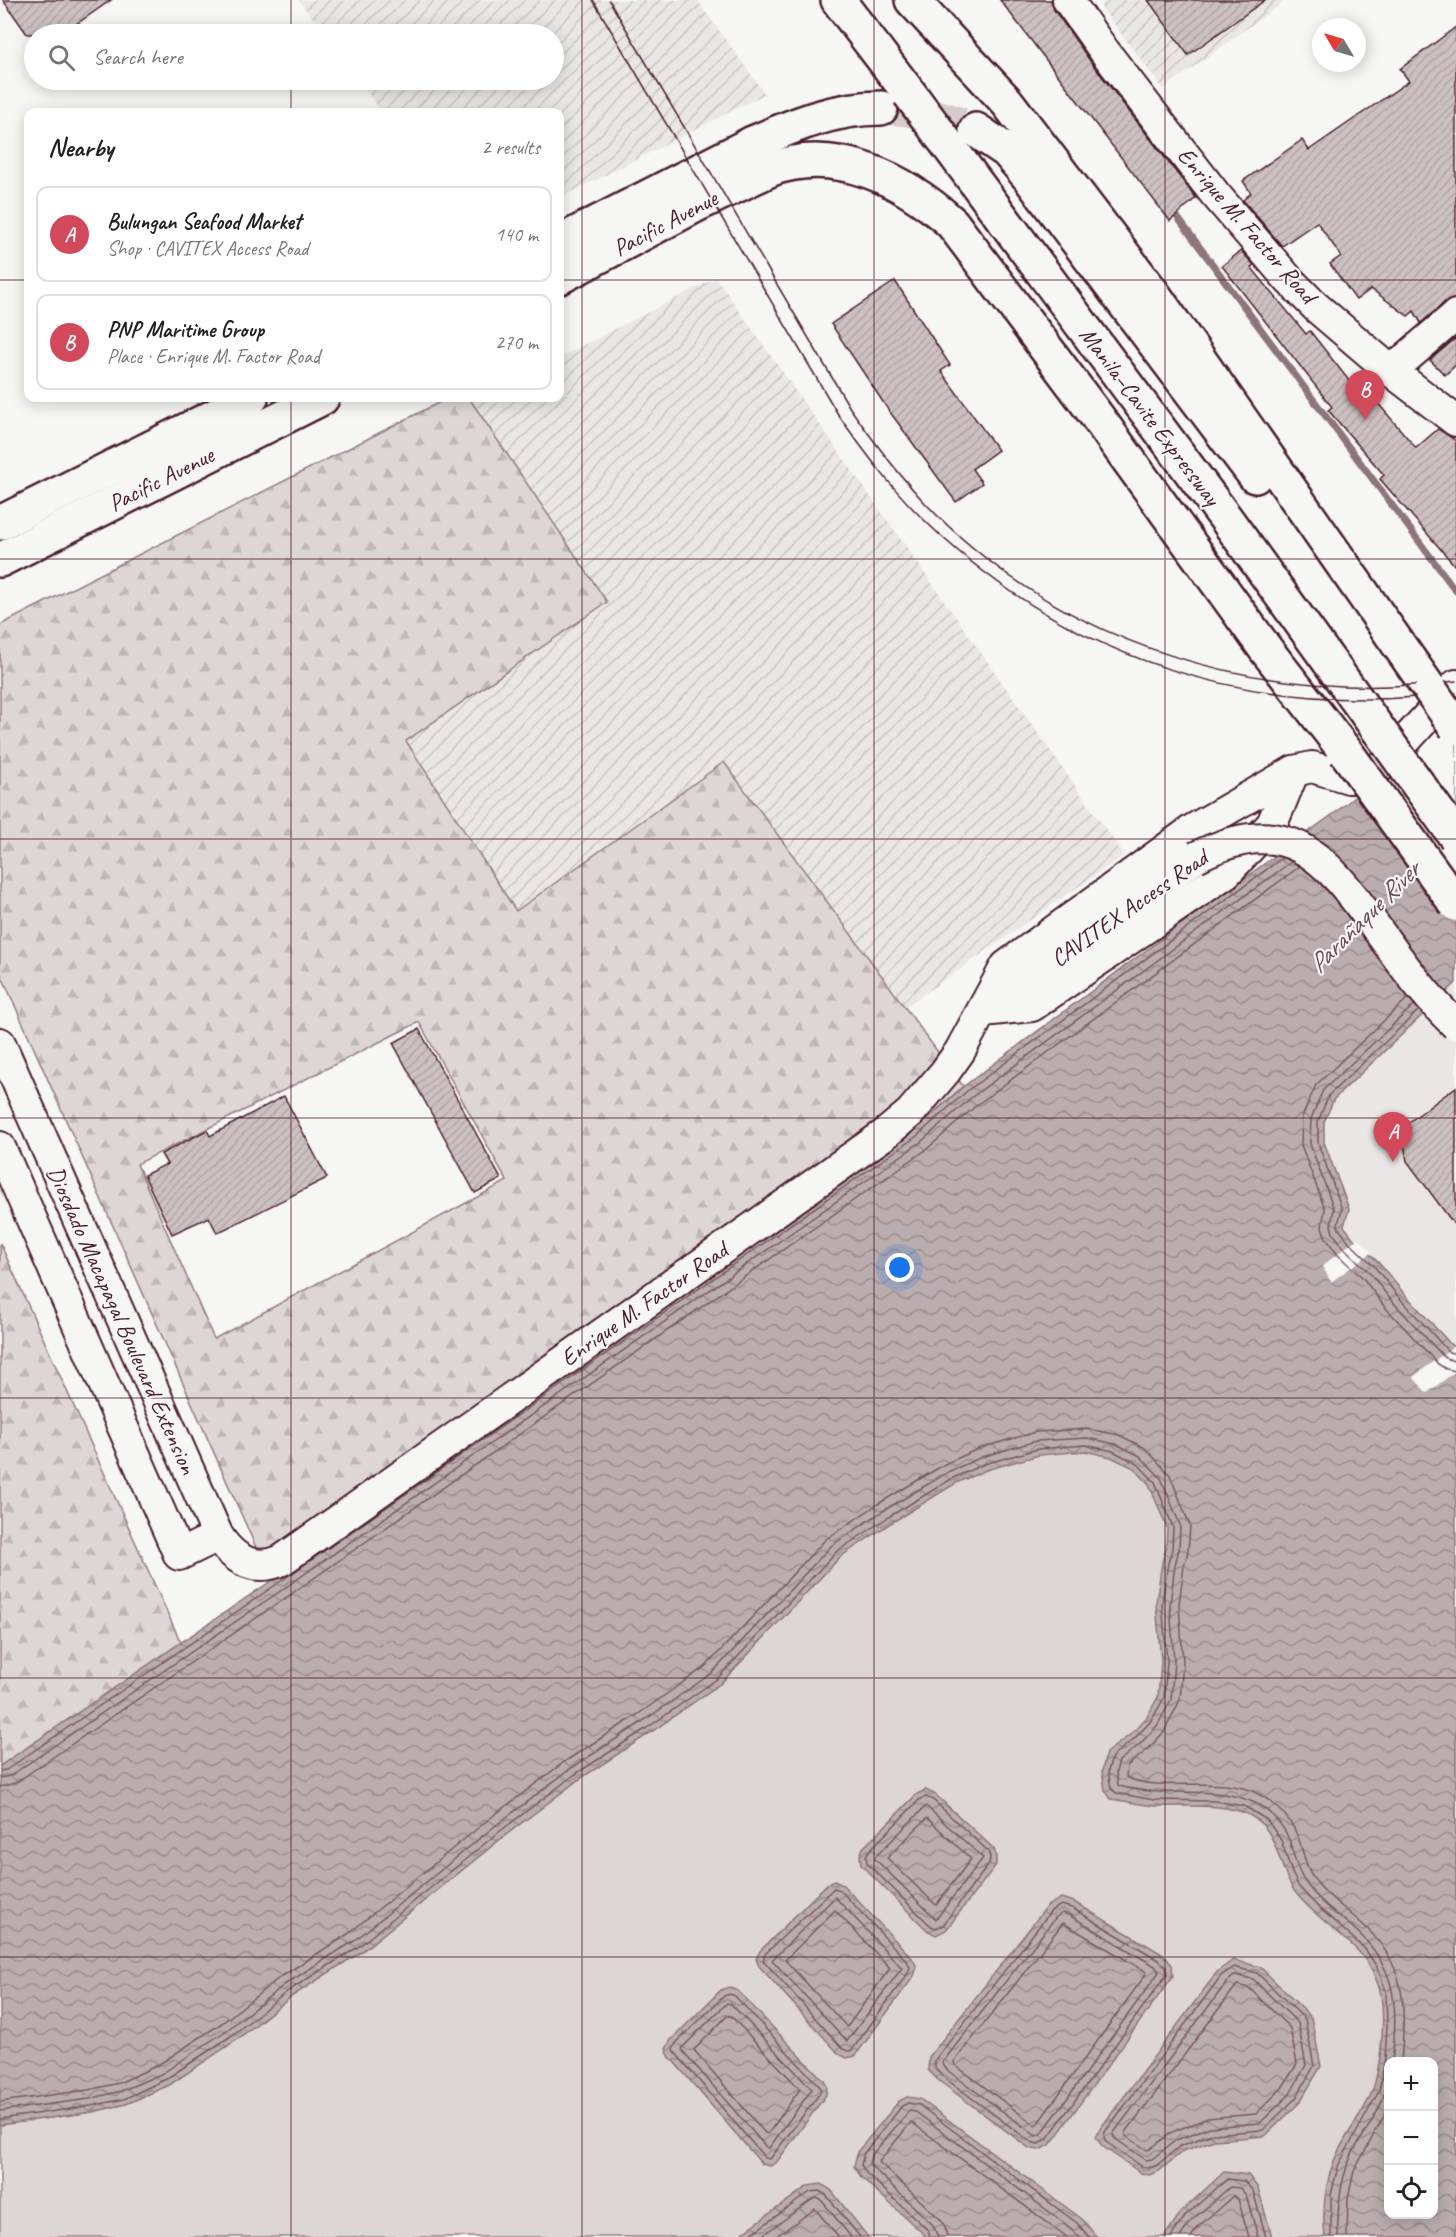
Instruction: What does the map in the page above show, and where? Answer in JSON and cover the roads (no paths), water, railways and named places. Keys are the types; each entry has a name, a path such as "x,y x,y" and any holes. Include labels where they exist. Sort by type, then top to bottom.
{"main road":[{"name":"Manila–Cavite Expressway","path":"838,0 895,100 942,137 1220,510 1456,837"},
{"path":"912,0 1007,102 1152,292 1443,688 1456,727"},
{"path":"895,100 815,117 762,156 781,165 806,162 864,169 906,188 935,208 952,224 1096,415 1267,651 1346,752 1456,904"},
{"path":"976,130 1006,151 1029,177 1247,465 1443,688"},
{"name":"Pacific Avenue","path":"564,240 762,156"},
{"name":"Pacific Avenue","path":"564,276 700,203 762,156"},
{"name":"Pacific Avenue","path":"0,523 243,402"},
{"name":"Pacific Avenue","path":"0,560 314,402"}],"street":[{"name":"Enrique M. Factor Road","path":"1068,0 1105,52 1215,194 1289,280 1316,307 1391,371 1456,421"},
{"path":"1391,371 1456,315"},
{"name":"Enrique M. Factor Road","path":"273,1564 282,1560 885,1134 930,1092 960,1051 1006,966 1192,830 1294,771 1312,767 1349,778 1366,776 1374,772 1388,760 1443,688"},
{"path":"983,1011 1032,1006 1226,873 1272,824 1294,771"},
{"name":"CAVITEX Access Road","path":"983,1011 1196,857 1233,841 1252,838 1287,843 1311,854 1326,866 1344,885 1425,994 1456,1025"},
{"name":"Diosdado Macapagal Boulevard Extension","path":"0,1043 218,1536 224,1546 241,1560 258,1565 273,1564"},
{"name":"Diosdado Macapagal Boulevard Extension","path":"0,1148 179,1555 218,1536"}],"water":[{"name":"Parañaque River","path":"1456,713 1456,983 1334,1099 1324,1122 1324,1142 1349,1209 1344,1226 1456,1350 1456,2237 1325,2237 1324,2212 1329,2175 1338,2152 1370,2096 1378,2068 1382,2006 1380,1989 1372,1971 1358,1951 1295,1892 1283,1870 1271,1836 1255,1818 1221,1807 1156,1806 1111,1799 1105,1790 1102,1771 1106,1753 1131,1734 1147,1717 1158,1697 1161,1661 1156,1603 1166,1548 1167,1528 1149,1484 1134,1468 1111,1457 1085,1451 1039,1455 986,1470 956,1483 840,1557 721,1683 578,1780 503,1837 361,1952 292,1996 235,2041 169,2085 126,2104 92,2112 0,2125 0,1766 271,1581 914,1131 964,1086 1336,812"},
{"path":"926,1790 936,1795 994,1849 996,1857 996,1865 946,1930 936,1935 928,1931 861,1865 860,1855 863,1848 917,1794"},
{"path":"834,1881 843,1885 912,1958 917,1967 914,1976 855,2056 847,2058 839,2054 759,1966 756,1959 760,1951 827,1884"},
{"path":"1061,1898 1074,1902 1164,1955 1172,1965 1173,1976 1050,2145 1039,2150 1029,2148 938,2080 928,2070 929,2057 1047,1906"},
{"path":"1233,1960 1260,1967 1311,2017 1321,2066 1300,2102 1265,2136 1214,2140 1183,2151 1159,2171 1149,2175 1141,2173 1102,2146 1096,2137 1217,1972"},
{"path":"729,1987 738,1991 824,2081 827,2087 826,2095 776,2163 770,2166 762,2164 669,2056 666,2049 671,2040 721,1990"},
{"path":"907,2097 920,2099 1082,2219 1097,2237 927,2237 861,2177 854,2166 858,2151 899,2101"},
{"path":"1224,2172 1248,2175 1258,2188 1272,2237 1164,2237 1182,2211"},
{"path":"821,2184 831,2190 868,2237 737,2237 808,2186"}],"waterway":[{"path":"1172,210 1456,591"}],"tunnel":[{"path":"881,108 929,114 976,130"}],"tram line":[{"path":"593,0 839,416 908,504 976,565 1036,608 1100,642 1166,668 1235,686 1307,697 1381,699 1456,693"},
{"path":"609,0 850,408 886,458 916,493 980,554 1039,595 1103,629 1170,655 1240,673 1311,684 1383,686 1456,681"}],"place":[{"name":"PNP Maritime Group","path":"1365,420"},
{"name":"Bulungan Seafood Market","path":"1393,1162"}]}
